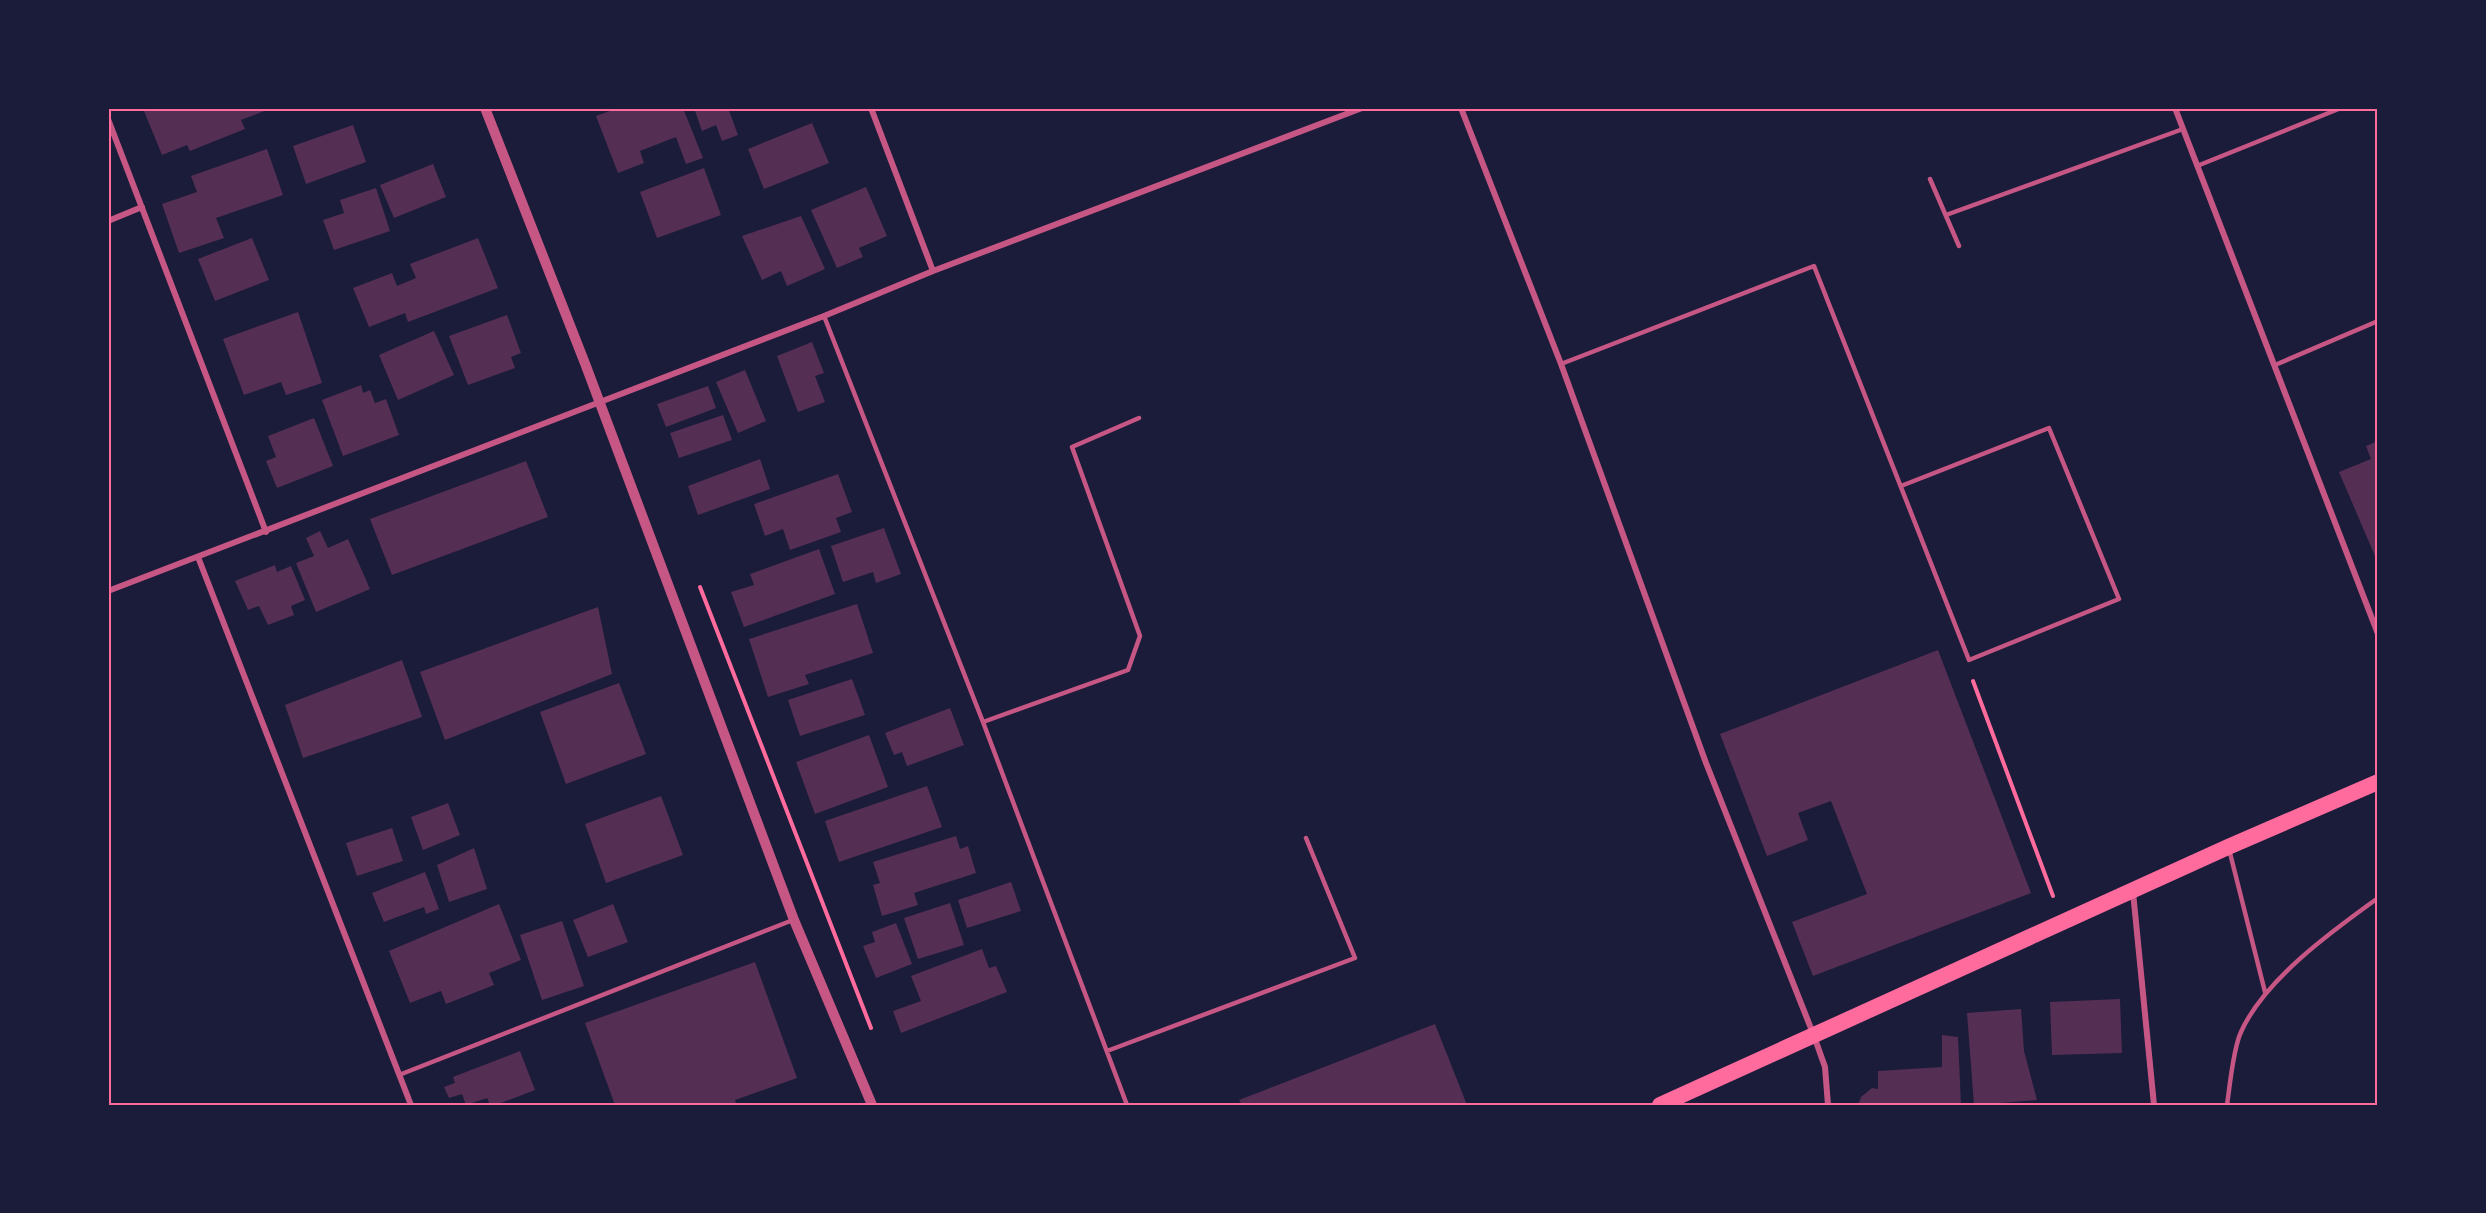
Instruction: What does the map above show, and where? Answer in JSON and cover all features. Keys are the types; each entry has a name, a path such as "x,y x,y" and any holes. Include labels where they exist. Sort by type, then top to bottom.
{"highway":[{"path":"1660,1105 2228,847 2378,782"}],"street":[{"path":"485,108 599,402 794,920 872,1105"},
{"path":"871,108 933,271"},
{"path":"108,591 824,316 933,271 1362,108"},
{"path":"1461,108 1561,364 1706,763 1814,1036 1825,1067 1828,1105"},
{"path":"2175,108 2378,634"},
{"path":"108,119 266,532"},
{"path":"108,220 142,207"},
{"path":"198,557 411,1105"},
{"path":"2133,891 2154,1105"}],"lane":[{"path":"2197,166 2341,108"},
{"path":"1946,214 2183,129"},
{"path":"1930,179 1959,246"},
{"path":"1561,364 1814,266 1900,486 1969,660 2119,599 2049,428 1900,486"},
{"path":"824,316 983,722 1127,1105"},
{"path":"2275,365 2378,321"},
{"path":"983,722 1128,670 1140,636 1072,447 1139,418"},
{"path":"1107,1052 1355,958 1306,838"},
{"path":"2228,847 2265,992"},
{"path":"2227,1105 2240,1034 2265,992 2341,925 2378,898"},
{"path":"399,1075 794,920"}],"path":[{"path":"698,582 875,1038"},
{"path":"1969,660 1969,672 2054,900"}],"building":[{"path":"152,108 272,108 241,120 245,129 190,151 187,145 162,155 144,111"},
{"path":"618,108 683,108 703,158 686,164 676,137 640,151 644,163 618,173 596,116"},
{"path":"694,108 728,108 738,135 722,141 716,125 702,131"},
{"path":"812,123 829,163 764,189 748,149"},
{"path":"353,125 366,162 306,184 293,146"},
{"path":"267,149 283,195 216,218 224,238 179,253 162,204 197,192 191,176"},
{"path":"433,164 446,197 394,218 380,185"},
{"path":"704,168 721,215 657,238 640,192"},
{"path":"866,187 887,236 859,248 863,257 837,268 811,210"},
{"path":"376,188 390,231 334,250 323,220 344,213 340,200"},
{"path":"801,216 825,269 787,286 781,271 762,280 742,236"},
{"path":"252,238 269,280 215,301 198,259"},
{"path":"478,238 498,288 408,322 405,313 369,327 353,288 392,273 397,286 416,278 410,264"},
{"path":"298,312 322,383 286,395 281,382 244,395 223,339"},
{"path":"507,315 521,353 511,357 515,368 468,385 449,336"},
{"path":"434,331 454,375 398,400 379,355"},
{"path":"812,342 824,373 815,376 825,402 798,412 777,356"},
{"path":"745,370 766,421 738,433 716,382"},
{"path":"361,385 363,393 370,390 375,403 386,399 399,435 343,456 322,400"},
{"path":"708,386 716,408 666,427 657,404"},
{"path":"723,415 732,440 679,458 670,433"},
{"path":"314,418 333,466 277,488 266,461 276,457 268,436"},
{"path":"2378,441 2378,563 2339,472 2371,459 2366,446"},
{"path":"760,459 770,489 698,515 688,486"},
{"path":"526,461 548,517 392,575 370,519"},
{"path":"838,474 852,512 836,518 841,532 790,550 783,529 765,536 754,504"},
{"path":"884,528 901,574 876,583 873,572 843,582 831,546"},
{"path":"320,531 328,548 348,539 370,589 316,612 296,563 314,556 306,538"},
{"path":"819,549 835,594 744,627 731,592 754,585 750,574"},
{"path":"275,565 277,572 291,566 305,600 291,606 294,615 268,625 259,606 248,610 235,581"},
{"path":"857,604 873,653 805,675 809,684 768,697 749,639"},
{"path":"598,607 612,674 445,740 420,672"},
{"path":"1938,650 2031,893 1813,976 1792,922 1867,894 1831,801 1798,813 1808,840 1767,856 1720,734"},
{"path":"402,660 422,717 303,758 285,705"},
{"path":"852,679 865,715 800,736 788,700"},
{"path":"619,683 646,754 566,784 540,712"},
{"path":"950,708 964,745 907,766 902,752 894,755 885,733"},
{"path":"869,735 888,787 815,814 796,762"},
{"path":"927,786 942,827 839,862 825,821"},
{"path":"661,796 683,855 606,883 585,824"},
{"path":"448,803 460,835 423,850 411,817"},
{"path":"392,828 403,861 357,876 346,843"},
{"path":"956,836 960,849 968,846 976,873 914,893 918,905 882,916 873,885 880,883 873,862"},
{"path":"474,848 487,889 449,902 437,865"},
{"path":"425,872 439,909 426,914 424,907 384,922 372,893"},
{"path":"1011,882 1021,911 967,928 958,900"},
{"path":"950,903 964,945 918,959 904,918"},
{"path":"499,904 521,960 489,973 494,985 446,1004 441,991 410,1003 389,951"},
{"path":"613,904 628,942 588,957 573,920"},
{"path":"562,921 584,986 542,1000 520,935"},
{"path":"896,923 912,964 876,978 863,946 875,942 872,932"},
{"path":"982,949 989,968 996,966 1007,992 901,1033 893,1011 921,1001 911,976"},
{"path":"755,962 797,1078 735,1100 737,1105 615,1105 585,1023"},
{"path":"2120,999 2122,1053 2052,1055 2050,1002"},
{"path":"2021,1009 2024,1051 2037,1100 1974,1105 1967,1013"},
{"path":"1435,1024 1467,1105 1242,1105 1239,1100"},
{"path":"1942,1035 1958,1037 1961,1105 1858,1105 1861,1097 1872,1088 1878,1089 1878,1071 1942,1067"},
{"path":"520,1051 535,1090 496,1105 490,1105 487,1098 466,1105 462,1094 449,1098 444,1087 455,1083 453,1077"}]}
